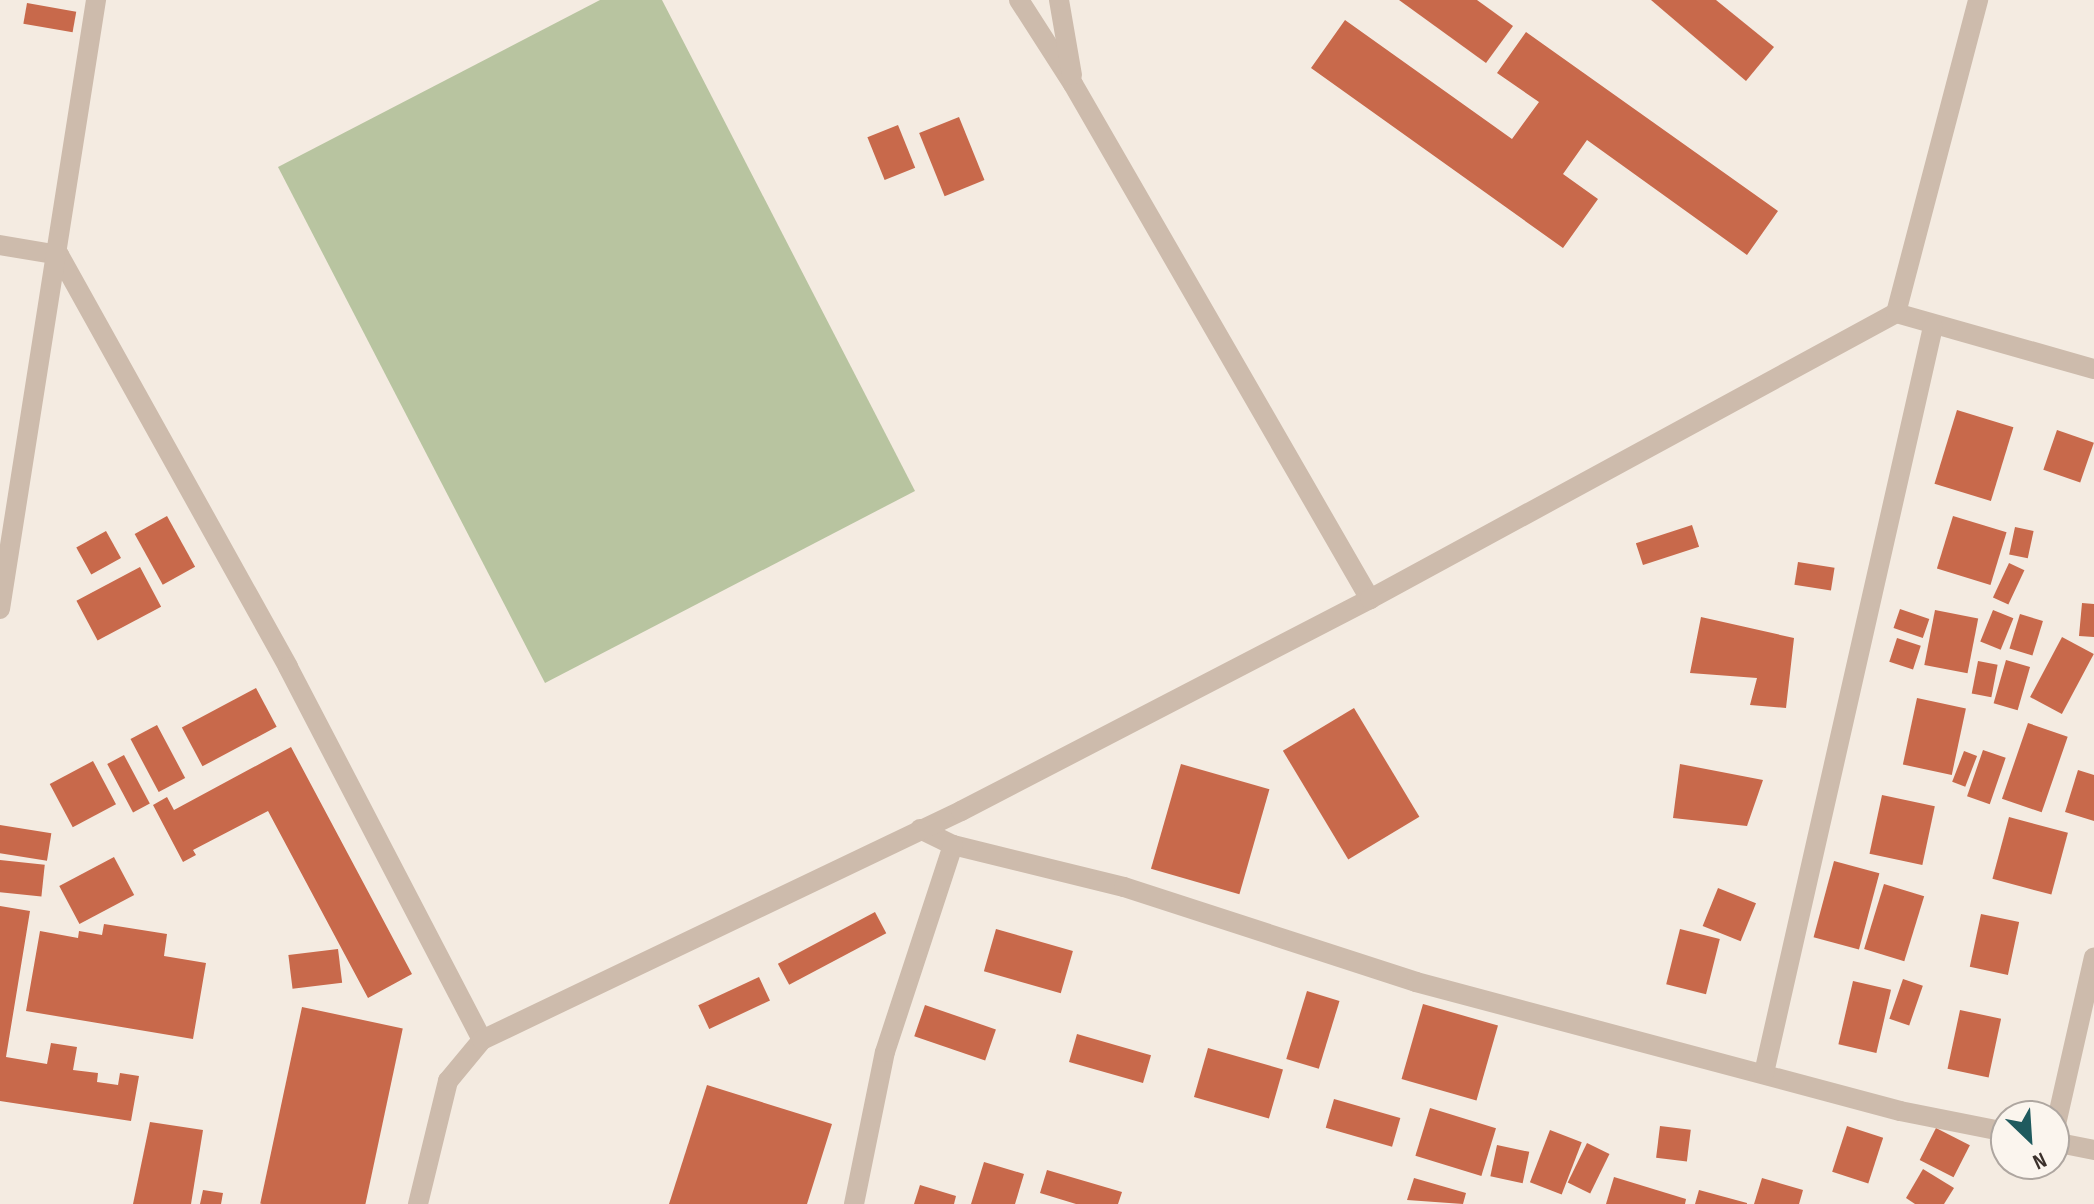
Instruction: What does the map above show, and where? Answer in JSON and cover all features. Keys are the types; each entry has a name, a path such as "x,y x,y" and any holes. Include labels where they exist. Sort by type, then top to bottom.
{"street":[{"path":"0,609 59,255 96,0"},
{"path":"1019,0 1073,84 1370,599"},
{"path":"1059,0 1073,84"},
{"path":"418,1204 448,1081 482,1040 920,829 1370,599 1896,313 1978,0"},
{"path":"0,245 59,255"},
{"path":"59,255 288,667 482,1040"},
{"path":"1896,313 1933,327 2094,369"},
{"path":"1764,1073 1933,327"},
{"path":"920,829 953,845 1124,887 1416,982 1900,1111 1990,1129"},
{"path":"854,1204 885,1052 953,845"},
{"path":"2062,1100 2094,957"},
{"path":"2070,1145 2094,1150"}],"green space":[{"path":"600,0 662,0 915,491 545,683 278,167"}],"building":[{"path":"1399,0 1477,0 1513,26 1486,63"},
{"path":"1651,0 1716,0 1774,47 1746,81"},
{"path":"27,3 76,12 73,32 23,24"},
{"path":"1345,20 1512,139 1539,102 1497,73 1526,32 1778,211 1747,255 1587,140 1563,174 1598,199 1563,248 1311,68"},
{"path":"959,117 984,180 945,196 919,133"},
{"path":"898,125 915,168 885,180 867,137"},
{"path":"1957,410 2013,427 1991,501 1934,484"},
{"path":"2057,430 2094,443 2080,482 2043,470"},
{"path":"167,516 195,567 163,585 135,534"},
{"path":"1953,516 2007,532 1990,585 1937,569"},
{"path":"1692,525 1699,547 1643,565 1636,543"},
{"path":"2015,527 2034,531 2028,558 2009,554"},
{"path":"106,531 121,558 91,575 76,547"},
{"path":"1798,562 1835,568 1831,591 1794,585"},
{"path":"2009,563 2024,570 2008,605 1993,597"},
{"path":"140,567 161,607 98,641 76,601"},
{"path":"2082,603 2094,604 2094,637 2079,636"},
{"path":"1900,609 1929,619 1923,638 1893,628"},
{"path":"1935,610 1978,618 1968,673 1924,665"},
{"path":"1993,610 2013,618 2001,650 1980,642"},
{"path":"2020,614 2043,621 2032,655 2009,648"},
{"path":"1701,617 1794,638 1786,708 1750,705 1757,678 1690,673"},
{"path":"2062,637 2094,654 2062,714 2030,697"},
{"path":"1897,638 1921,646 1913,670 1889,662"},
{"path":"2006,660 2030,667 2018,710 1994,703"},
{"path":"1978,661 1998,665 1991,697 1972,693"},
{"path":"256,688 277,727 202,766 182,727"},
{"path":"1917,698 1966,708 1952,775 1903,765"},
{"path":"1354,708 1419,817 1348,860 1283,751"},
{"path":"2028,723 2068,737 2042,812 2002,799"},
{"path":"157,725 185,778 159,792 131,739"},
{"path":"291,747 412,974 368,998 268,811 193,850 196,855 183,862 153,805 167,797 174,810"},
{"path":"1983,750 2006,758 1990,804 1967,796"},
{"path":"1964,751 1977,756 1965,787 1952,782"},
{"path":"124,755 150,804 133,812 107,764"},
{"path":"93,761 116,804 73,827 50,784"},
{"path":"1181,764 1269,789 1239,894 1151,869"},
{"path":"1680,764 1763,780 1747,826 1673,818"},
{"path":"2078,770 2094,775 2094,821 2065,812"},
{"path":"1882,795 1935,806 1922,865 1870,854"},
{"path":"2009,817 2068,833 2051,895 1992,879"},
{"path":"0,825 51,833 47,861 0,853"},
{"path":"114,857 134,895 79,924 59,886"},
{"path":"0,860 45,865 41,897 0,892"},
{"path":"1834,861 1879,873 1859,949 1814,937"},
{"path":"1884,884 1924,896 1904,961 1864,949"},
{"path":"1718,888 1756,903 1741,941 1703,926"},
{"path":"0,906 30,911 6,1057 47,1064 51,1043 77,1047 73,1070 98,1073 97,1082 118,1085 120,1073 139,1076 131,1121 0,1101"},
{"path":"875,912 886,933 789,985 778,964"},
{"path":"1981,914 2019,922 2008,975 1970,967"},
{"path":"104,924 167,934 164,956 206,963 193,1039 26,1011 40,931 78,938 79,931 102,935"},
{"path":"996,929 1073,951 1061,993 984,971"},
{"path":"1680,929 1720,939 1706,994 1666,984"},
{"path":"338,949 342,983 293,989 288,955"},
{"path":"759,977 770,1001 709,1029 698,1005"},
{"path":"1903,979 1923,986 1909,1026 1889,1019"},
{"path":"1853,981 1891,990 1876,1053 1838,1044"},
{"path":"1307,991 1340,1001 1319,1069 1286,1059"},
{"path":"1423,1004 1498,1025 1476,1100 1402,1079"},
{"path":"925,1005 996,1029 985,1061 914,1036"},
{"path":"302,1007 403,1028 365,1204 260,1204"},
{"path":"1960,1010 2001,1019 1989,1077 1948,1069"},
{"path":"1077,1034 1151,1055 1143,1083 1069,1062"},
{"path":"1208,1048 1283,1069 1269,1119 1194,1097"},
{"path":"707,1085 832,1124 807,1204 669,1204"},
{"path":"1334,1099 1400,1118 1392,1147 1326,1128"},
{"path":"1430,1108 1496,1128 1481,1176 1415,1156"},
{"path":"150,1122 203,1130 191,1204 133,1204"},
{"path":"1660,1126 1691,1130 1687,1162 1656,1158"},
{"path":"1847,1126 1883,1138 1868,1183 1832,1172"},
{"path":"1936,1128 1970,1145 1954,1177 1920,1160"},
{"path":"1550,1130 1582,1142 1562,1194 1530,1182"},
{"path":"1587,1143 1609,1154 1590,1194 1568,1183"},
{"path":"1497,1145 1529,1152 1523,1183 1490,1176"},
{"path":"984,1162 1024,1174 1015,1204 971,1204"},
{"path":"1923,1169 1954,1188 1944,1204 1915,1204 1906,1198"},
{"path":"1047,1170 1122,1192 1118,1204 1076,1204 1040,1193"},
{"path":"1614,1177 1686,1199 1685,1204 1606,1204"},
{"path":"1414,1178 1466,1193 1463,1204 1407,1200"},
{"path":"1762,1178 1803,1190 1799,1204 1754,1204"},
{"path":"920,1185 956,1196 954,1204 914,1204"},
{"path":"203,1190 223,1193 221,1204 200,1204"},
{"path":"1699,1190 1747,1203 1747,1204 1695,1204"}]}
